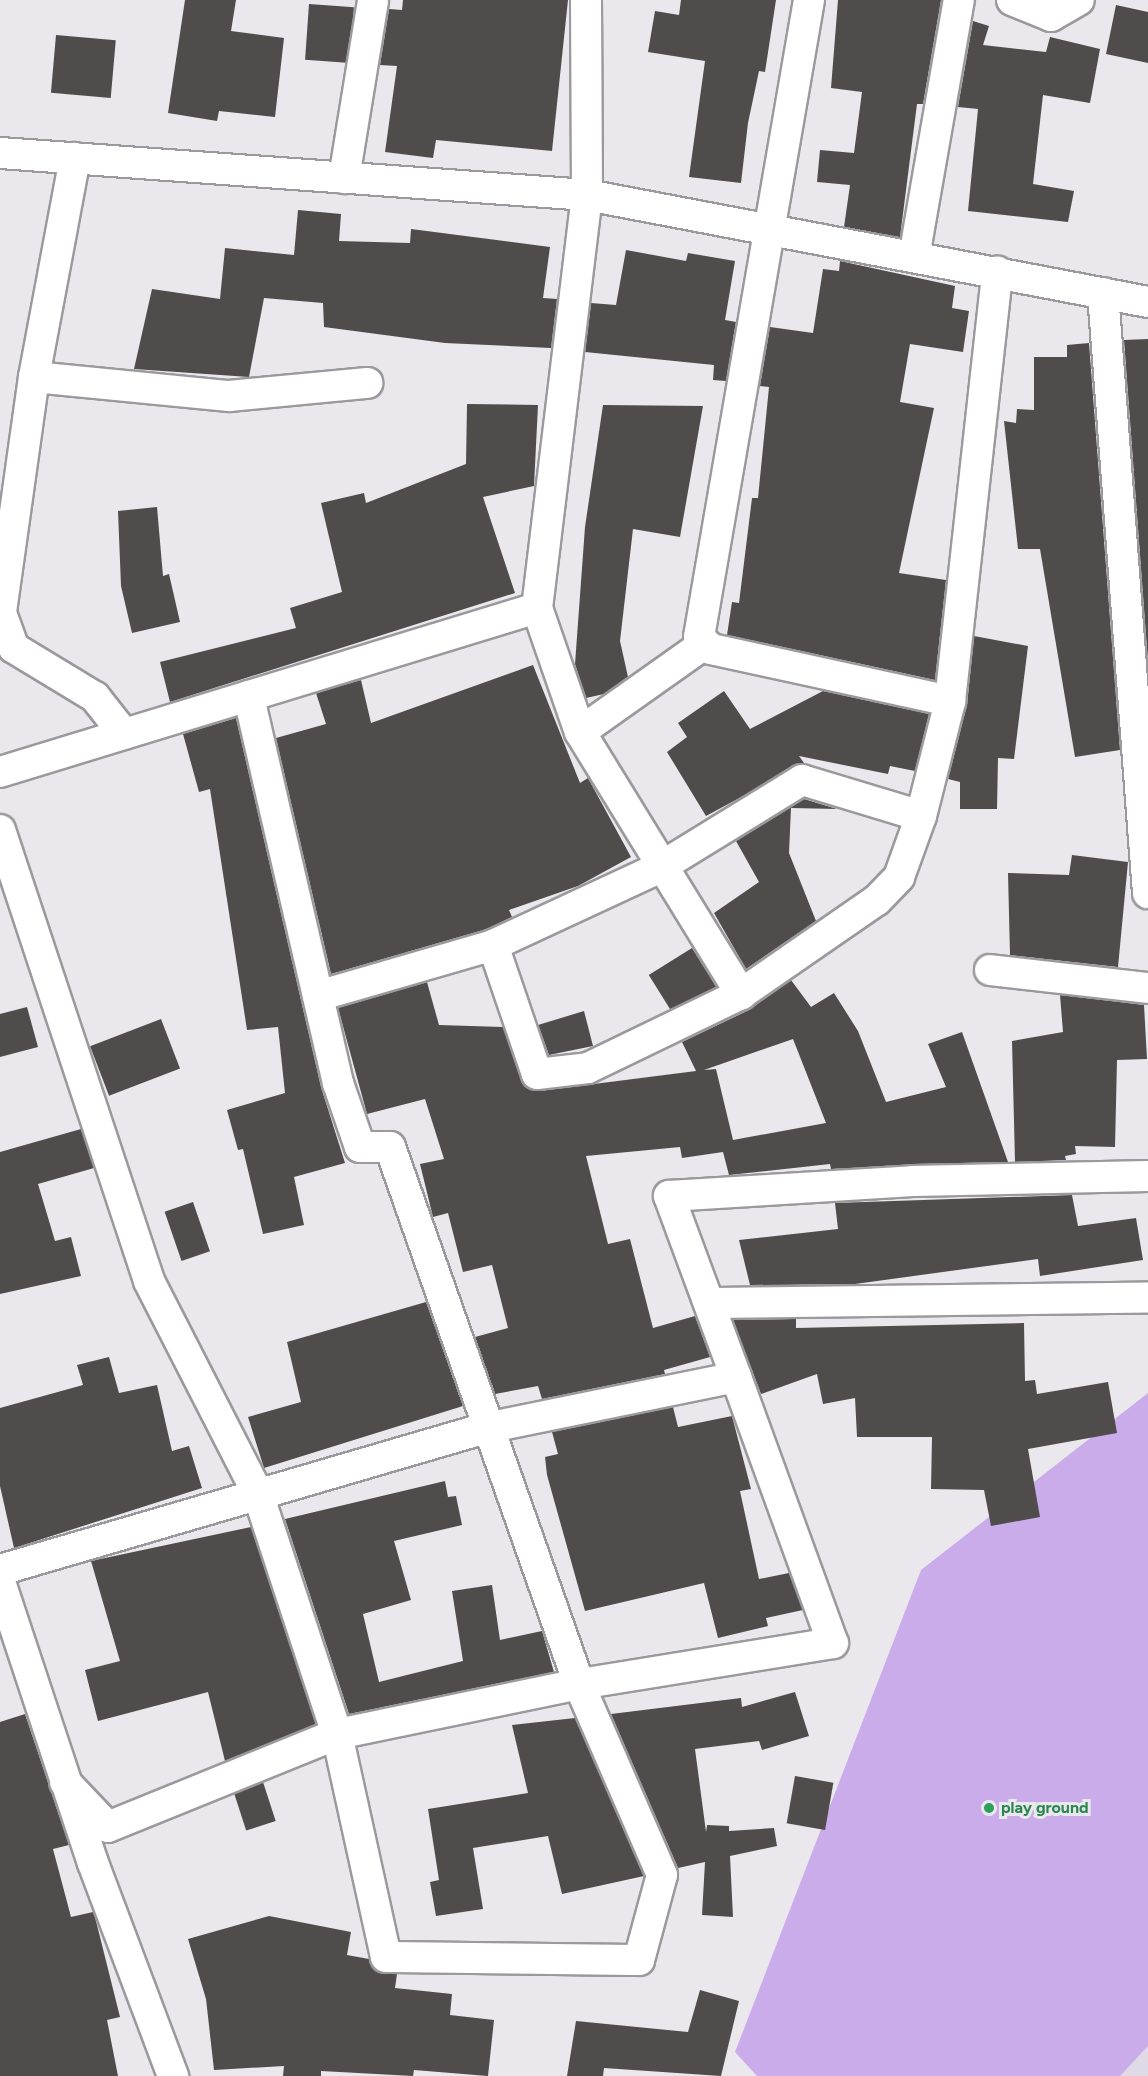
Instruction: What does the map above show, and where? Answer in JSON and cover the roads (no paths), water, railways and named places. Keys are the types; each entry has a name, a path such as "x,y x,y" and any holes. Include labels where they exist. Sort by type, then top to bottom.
{"street":[{"path":"344,177 373,0"},
{"path":"586,0 587,195 537,608 580,732 659,868 741,994"},
{"path":"703,645 698,628 772,231 809,0"},
{"path":"914,257 959,0"},
{"path":"1012,0 1051,16 1079,0"},
{"path":"0,153 587,195 1148,302"},
{"path":"75,158 34,377 1,613 4,633 14,648 95,697 124,734"},
{"path":"493,945 537,1074 588,1068 741,994 877,900 899,877 921,816 950,701 997,272"},
{"path":"1103,293 1148,893"},
{"path":"34,377 235,397 367,383"},
{"path":"0,772 537,608"},
{"path":"580,732 703,645 950,701"},
{"path":"0,830 148,1281 258,1494 337,1734 386,1958 639,1960 662,1875 579,1684 486,1428 390,1148 360,1147 318,996 249,696"},
{"path":"318,996 493,945 659,868 802,780 921,816"},
{"path":"990,970 1148,988"},
{"path":"65,1782 108,1827 337,1734 579,1684 833,1644 669,1196 913,1180 1148,1176"},
{"path":"709,1303 1148,1298"},
{"path":"0,1570 486,1428 736,1377"},
{"path":"0,1582 65,1782 173,2076"}],"place":[{"name":"play ground","path":"989,1808"}]}
